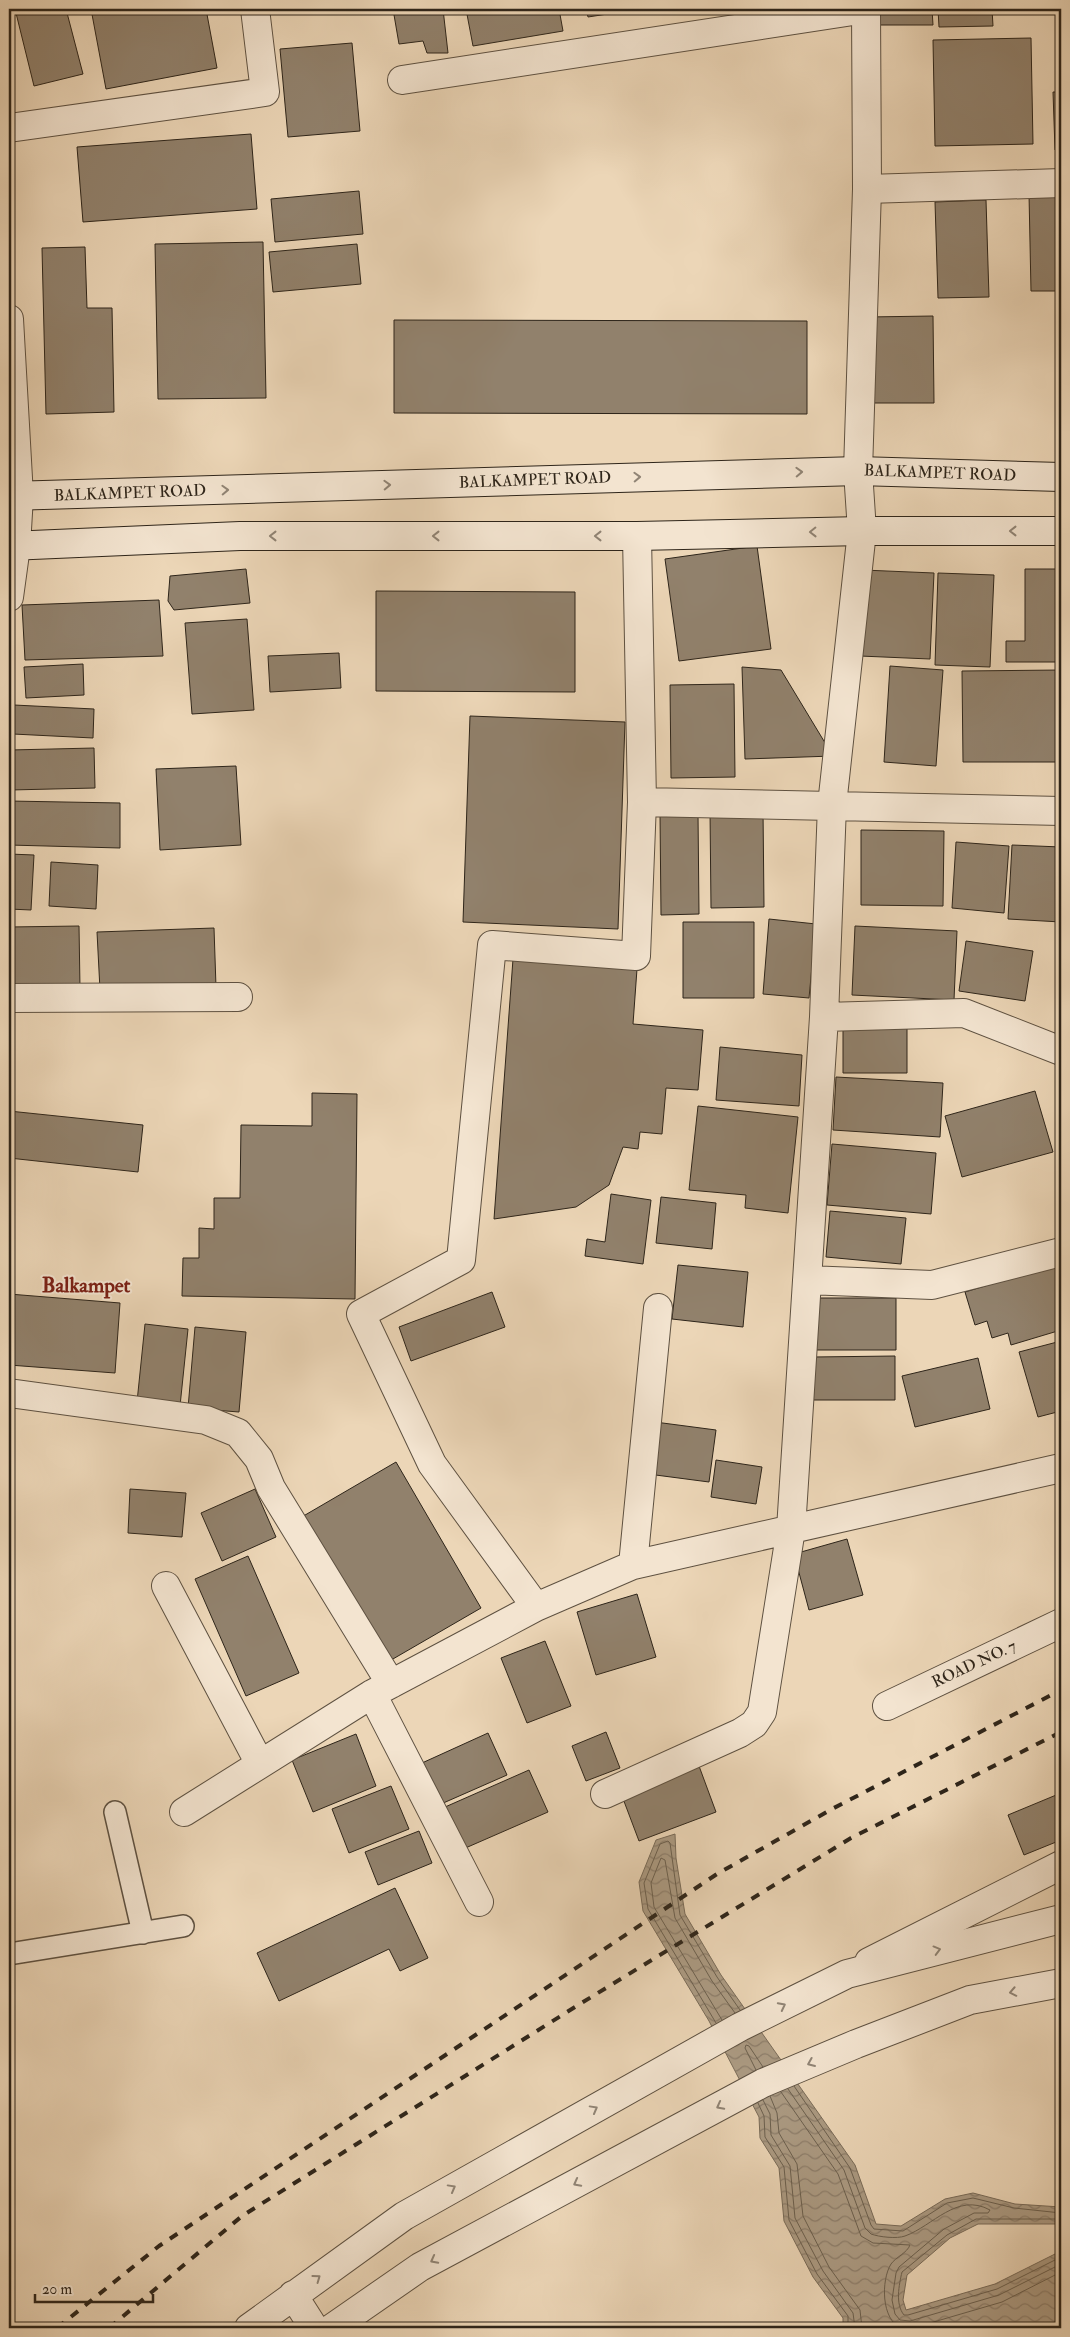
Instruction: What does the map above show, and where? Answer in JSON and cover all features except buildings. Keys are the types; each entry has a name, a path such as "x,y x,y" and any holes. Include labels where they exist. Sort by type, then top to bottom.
{"street":[{"path":"9,128 265,92 255,9"},
{"path":"402,80 866,9 866,189 858,470 862,531 832,805 824,1017 791,1529 762,1712 754,1724 740,1734 605,1794"},
{"path":"866,189 1061,184"},
{"path":"9,319 14,496 9,597"},
{"name":"BALKAMPET ROAD","path":"14,496 858,470 1061,477"},
{"path":"12,546 240,536 637,536 862,531 1061,531"},
{"path":"536,1608 432,1464 361,1314 462,1260 492,945 636,956 642,802 637,536"},
{"path":"642,802 1061,811"},
{"path":"9,998 238,997"},
{"path":"824,1017 964,1013 1061,1051"},
{"path":"807,1280 932,1285 1061,1252"},
{"path":"633,1565 658,1308"},
{"path":"9,1393 206,1420 238,1433 259,1459 271,1488 382,1689 479,1902"},
{"path":"184,1812 382,1689 536,1608 633,1565 1061,1468"},
{"path":"166,1586 260,1764"},
{"name":"ROAD NO. 7","path":"887,1706 1061,1623"},
{"path":"249,2328 404,2216 740,2027 1061,1865"},
{"path":"835,1979 1061,1919"},
{"path":"332,2328 420,2267 763,2083 856,2044 970,2000 1061,1983"},
{"path":"293,2295 314,2328"}],"lane":[{"path":"115,1812 143,1933"},
{"path":"9,1954 183,1926"}],"water":[{"path":"675,1834 676,1858 685,1914 721,1975 855,2165 876,2224 901,2226 945,2199 973,2193 1015,2204 1061,2207 1061,2224 978,2224 950,2238 907,2275 903,2300 906,2310 995,2284 1061,2251 1061,2328 843,2328 843,2318 813,2277 784,2221 779,2168 760,2138 759,2117 709,2021 643,1911 639,1882 656,1840"}],"railway":[{"path":"57,2328 159,2246 717,1874 832,1809 1061,1690"},
{"path":"109,2328 242,2216 575,2007 851,1838 1061,1732"}],"district":[{"name":"Balkampet","path":"86,1285"}]}
